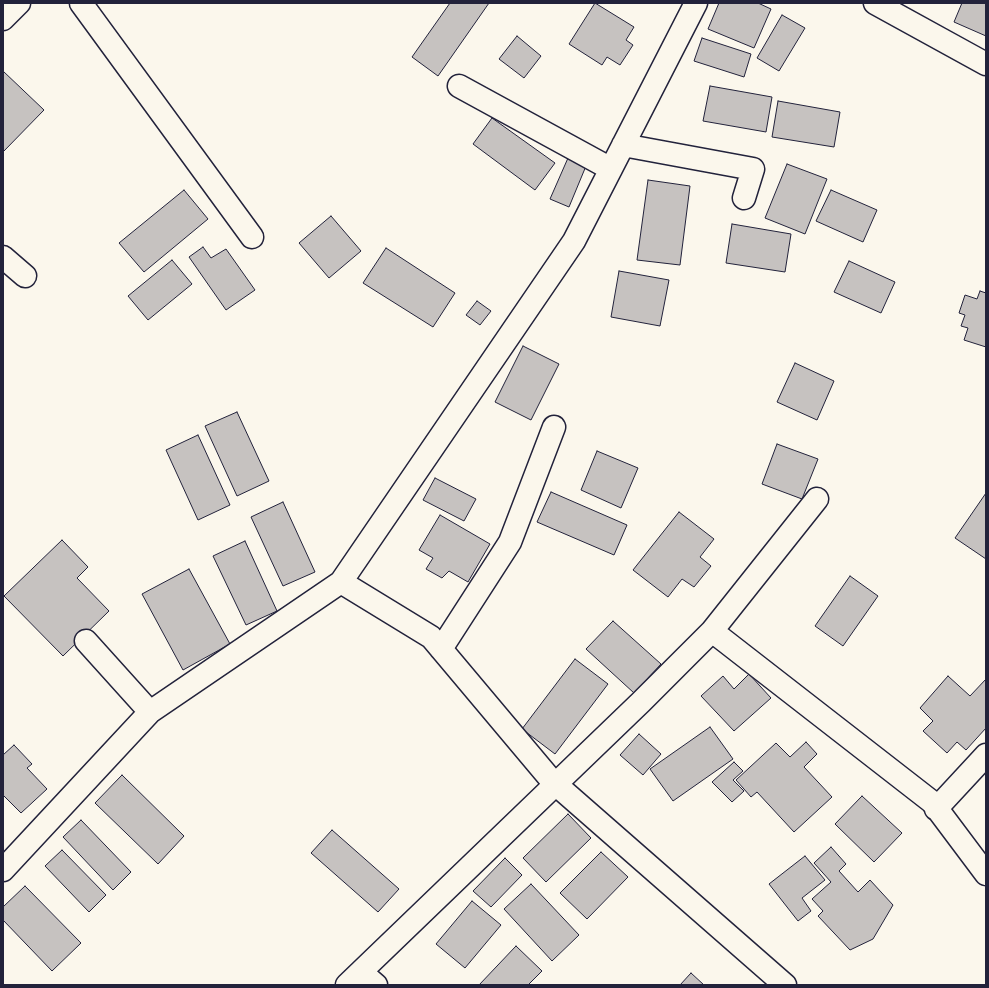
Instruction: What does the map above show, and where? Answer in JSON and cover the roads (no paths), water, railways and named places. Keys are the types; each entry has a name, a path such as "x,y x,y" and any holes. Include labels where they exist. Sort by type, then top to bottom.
{"street":[{"path":"3,20 19,3"},
{"path":"82,3 252,237"},
{"path":"3,870 150,712 342,582 574,241 696,3"},
{"path":"875,3 986,64"},
{"path":"459,86 610,169"},
{"path":"623,145 753,170 744,198"},
{"path":"3,257 25,276"},
{"path":"441,649 510,542 554,426"},
{"path":"361,980 556,784 712,631 817,499"},
{"path":"342,582 431,637 556,784 785,985"},
{"path":"712,631 932,802 986,874"},
{"path":"86,642 150,712"},
{"path":"936,809 986,755"}]}
